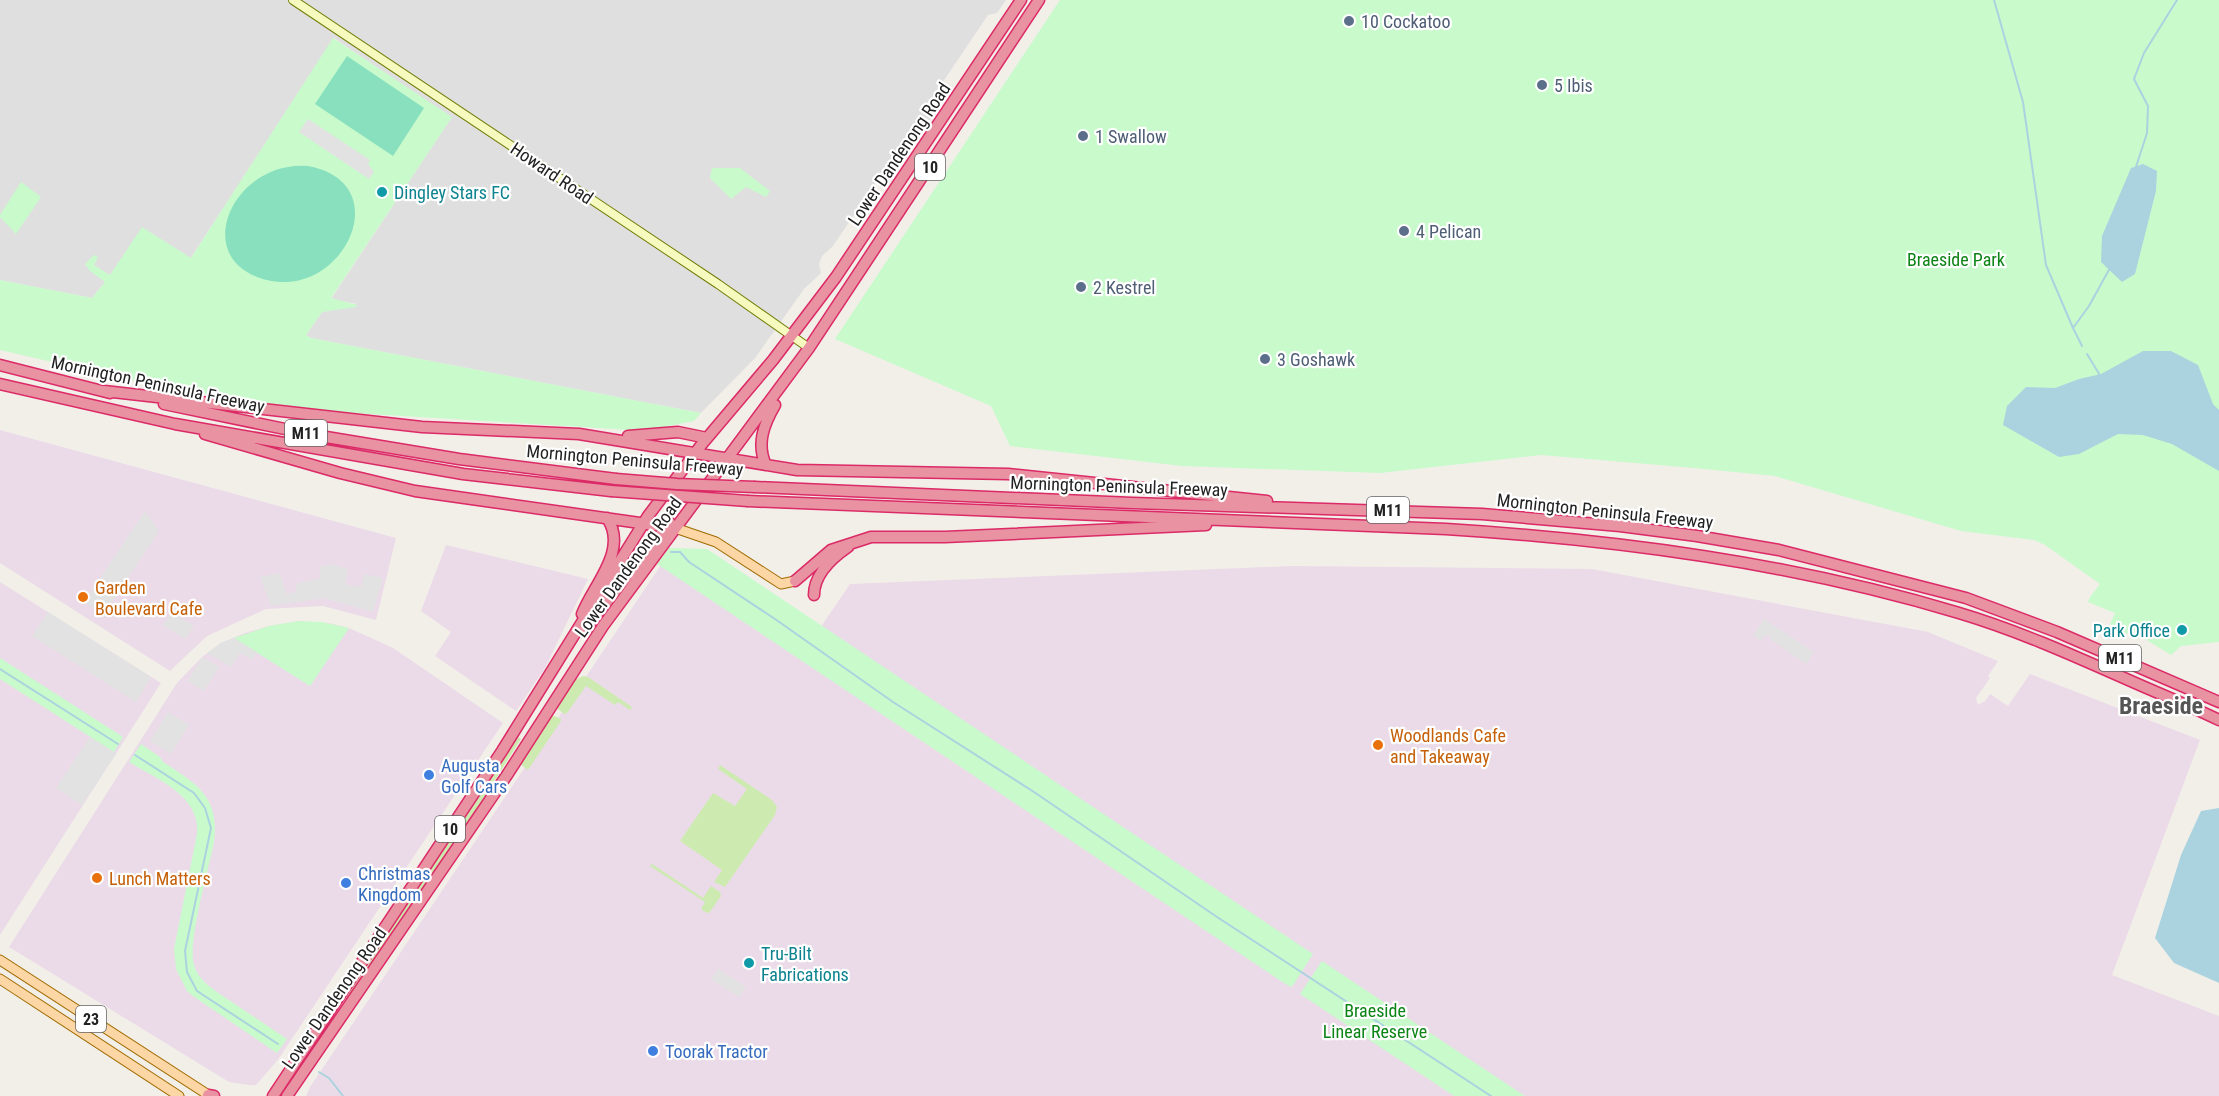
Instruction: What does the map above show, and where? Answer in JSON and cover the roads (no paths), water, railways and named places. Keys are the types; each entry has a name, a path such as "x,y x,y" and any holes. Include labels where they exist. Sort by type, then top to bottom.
{"highway":[{"name":"Lower Dandenong Road","path":"273,1096 565,653 644,523 707,438 793,336 854,251 1021,0"},
{"name":"Lower Dandenong Road","path":"287,1096 483,811 603,626 676,519 684,517 802,359 1039,0"},
{"path":"766,465 761,448 764,427 802,359"},
{"name":"Mornington Peninsula Freeway","path":"0,365 104,391 314,435 459,459 616,479 677,484 1534,517 1620,526 1779,550 1966,598 2144,668 2219,702"},
{"name":"Mornington Peninsula Freeway","path":"0,384 175,424 464,474 611,491 748,501 1532,534 1758,564 1888,593 1961,614 2056,648 2219,720"},
{"path":"104,391 422,427 592,436 641,436 678,432 707,438"},
{"path":"137,414 340,473 407,489 518,507 671,527"},
{"path":"592,436 816,471 1008,474 1278,502 1534,517"},
{"path":"574,637 588,599 613,552 613,533 608,518"},
{"path":"795,581 831,550 858,540 884,537 945,537 1285,522"},
{"path":"565,653 671,527"},
{"path":"814,595 816,584 826,567 858,540"},
{"path":"293,1096 297,1081"}],"main road":[{"name":"Howard Road","path":"293,0 809,348"},
{"path":"671,527 716,542 781,584 795,581"},
{"name":"23","path":"0,960 211,1096"},
{"name":"23","path":"0,979 179,1096"}],"water":[{"path":"2143,164 2157,171 2156,191 2135,274 2122,282 2101,262 2102,236 2131,168"},
{"path":"2143,351 2171,351 2198,365 2213,404 2219,410 2219,471 2172,444 2143,435 2118,434 2079,454 2059,457 2003,425 2007,406 2026,387 2055,388 2101,374"},
{"path":"2219,808 2219,983 2174,963 2155,938 2181,855 2201,811"}],"waterway":[{"path":"1994,0 2023,102 2046,265 2082,346"},
{"path":"2136,167 2147,133 2148,106 2134,79 2144,53 2177,0"},
{"path":"2073,328 2089,306 2110,268"},
{"path":"2087,354 2101,377"},
{"path":"671,552 680,552 689,562 893,702 1034,792 1217,917 1491,1096"},
{"path":"0,669 118,744"},
{"path":"135,755 194,793 205,808 211,828 185,951 187,972 197,991 278,1044"},
{"path":"319,1072 329,1078 343,1096"}],"place":[{"name":"10 Cockatoo","path":"1349,21"},
{"name":"5 Ibis","path":"1542,85"},
{"name":"1 Swallow","path":"1083,136"},
{"name":"Dingley Stars FC","path":"382,192"},
{"name":"4 Pelican","path":"1404,231"},
{"name":"2 Kestrel","path":"1081,287"},
{"name":"3 Goshawk","path":"1265,359"},
{"name":"Garden Boulevard Cafe","path":"83,597"},
{"name":"Park Office","path":"2182,630"},
{"name":"Woodlands Cafe and Takeaway","path":"1378,745"},
{"name":"Augusta Golf Cars","path":"429,775"},
{"name":"Lunch Matters","path":"97,878"},
{"name":"Christmas Kingdom","path":"346,883"},
{"name":"Tru-Bilt Fabrications","path":"749,963"},
{"name":"Toorak Tractor","path":"653,1051"}],"district":[{"name":"Braeside","path":"2161,706"}],"park label":[{"name":"Braeside Park","path":"1956,259"},
{"name":"Braeside Linear Reserve","path":"1375,1020"}]}
